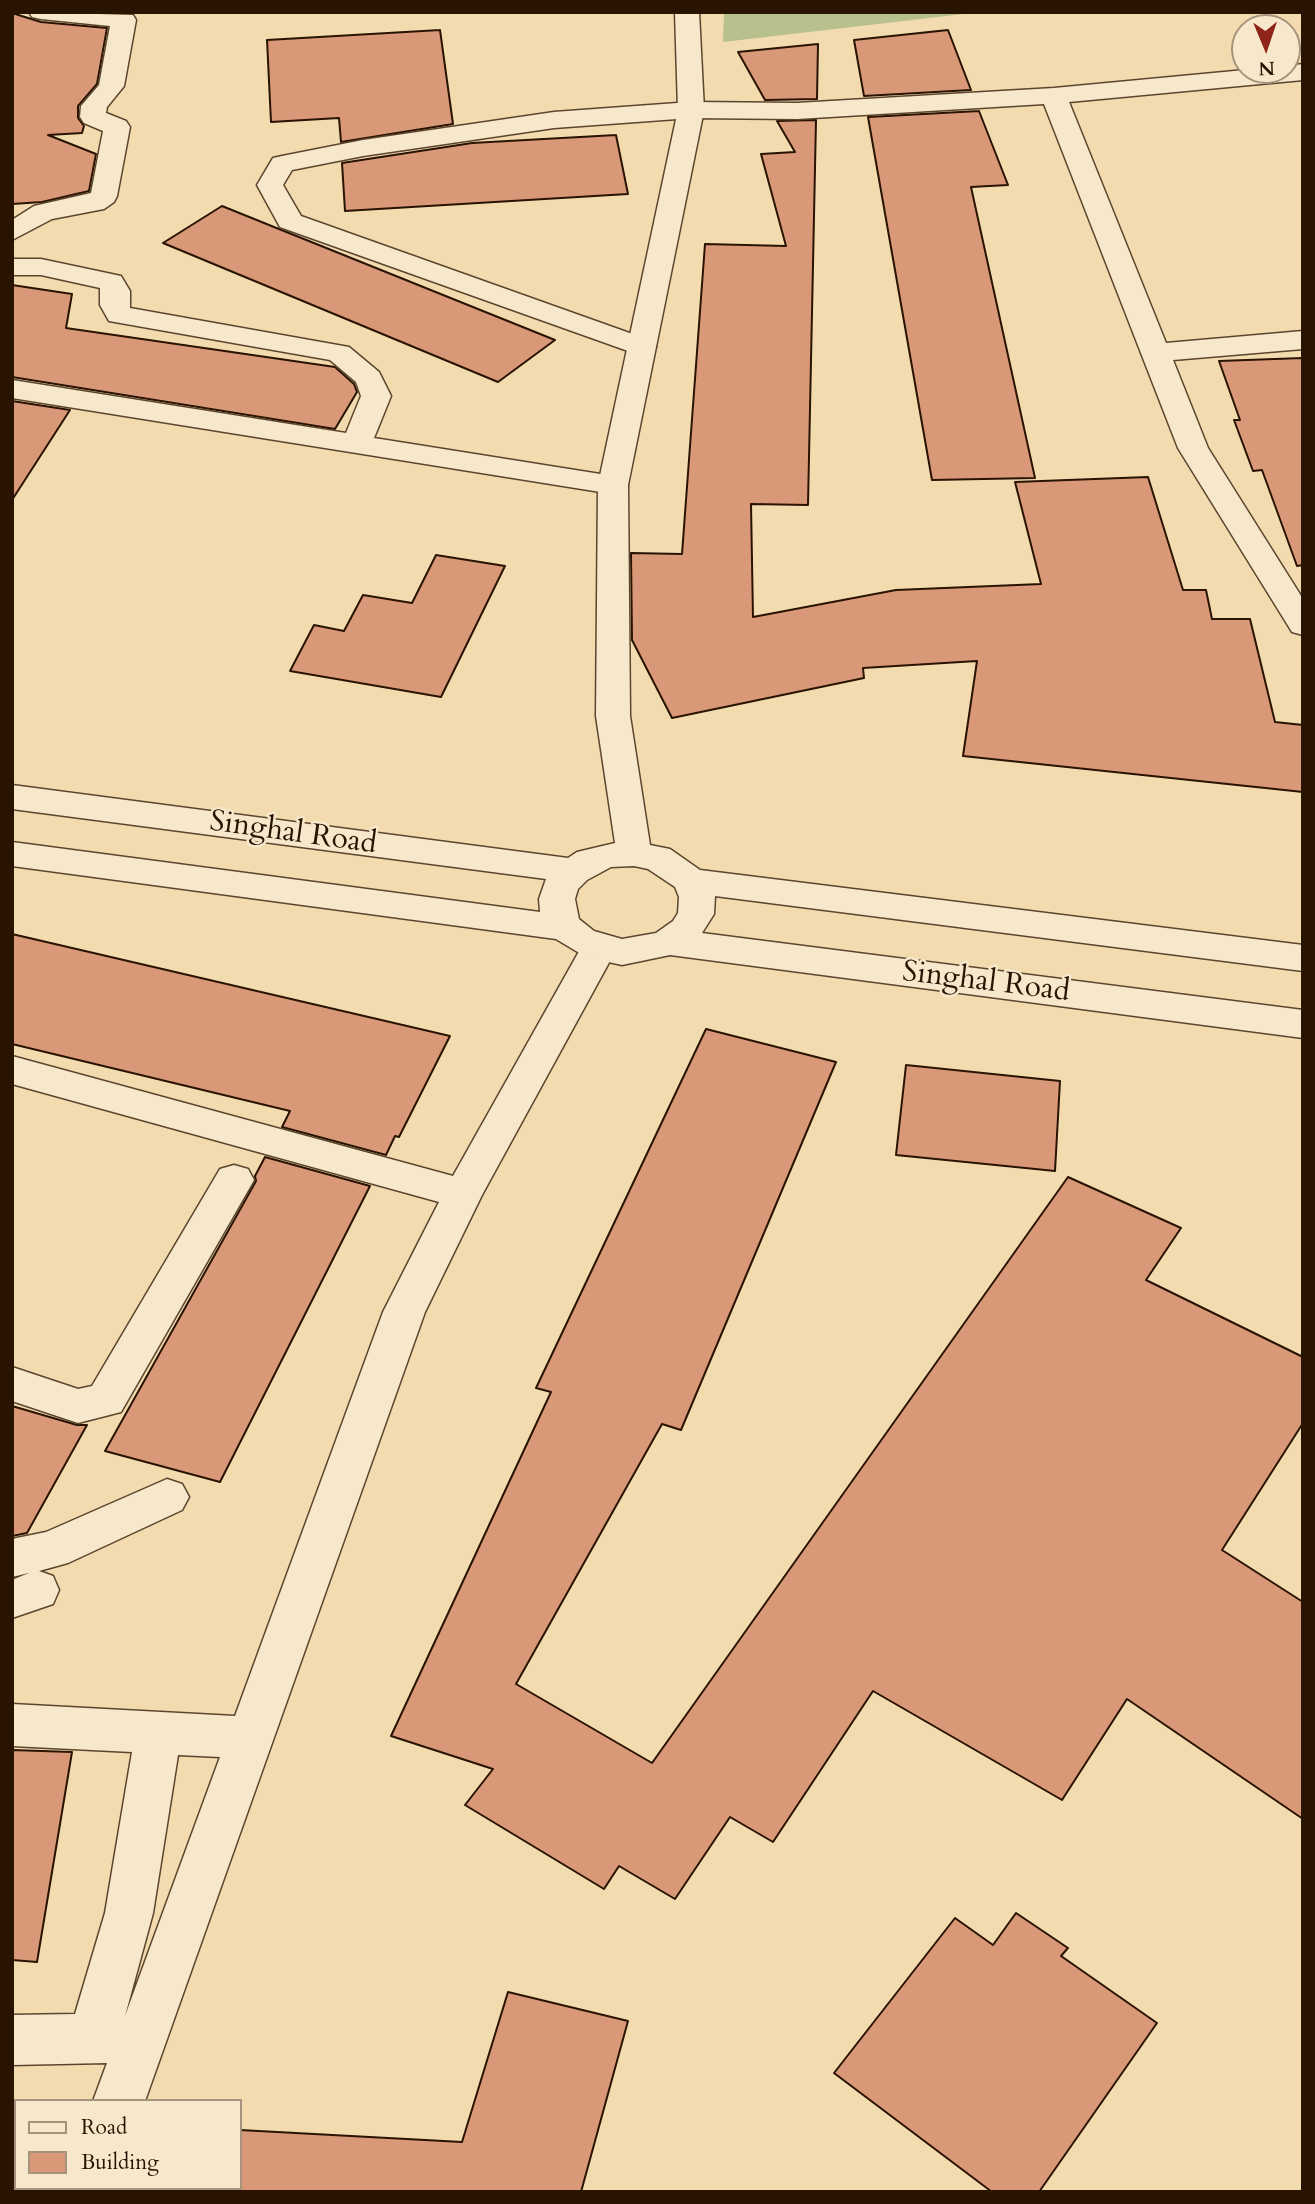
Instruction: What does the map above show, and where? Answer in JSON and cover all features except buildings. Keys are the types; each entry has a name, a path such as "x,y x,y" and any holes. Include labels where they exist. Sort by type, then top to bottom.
{"street":[{"path":"12,232 44,212 94,203 104,196 117,127 93,117 94,106 111,86 125,16 41,12"},
{"path":"634,854 613,716 613,485 691,110 687,12"},
{"path":"642,346 290,221 270,185 282,164 363,148 554,120 691,110 797,111 1054,96 1303,72"},
{"path":"1054,96 1193,448 1303,625"},
{"path":"12,267 41,267 111,282 116,290 114,305 119,315 339,353 369,378 376,396 357,444"},
{"path":"1156,353 1303,340"},
{"path":"12,388 613,485"},
{"name":"Singhal Road","path":"12,797 573,871"},
{"name":"Singhal Road","path":"12,854 583,938"},
{"path":"634,854 657,858 676,868 690,881 697,897 696,914 686,930 669,942 647,949 622,952 583,938 558,914 557,899 561,884 573,871 590,861 610,855 634,854"},
{"path":"690,881 1303,958"},
{"path":"120,2099 404,1312 463,1194 583,938"},
{"name":"Singhal Road","path":"669,942 1303,1024"},
{"path":"12,1070 463,1194"},
{"path":"12,1384 78,1406 106,1400 234,1180"},
{"path":"20,1583 52,1550 167,1497"},
{"path":"12,1725 248,1738"},
{"path":"93,2039 129,1913 158,1734"},
{"path":"12,2040 142,2038"}],"green space":[{"path":"724,12 981,12 723,42"}]}
